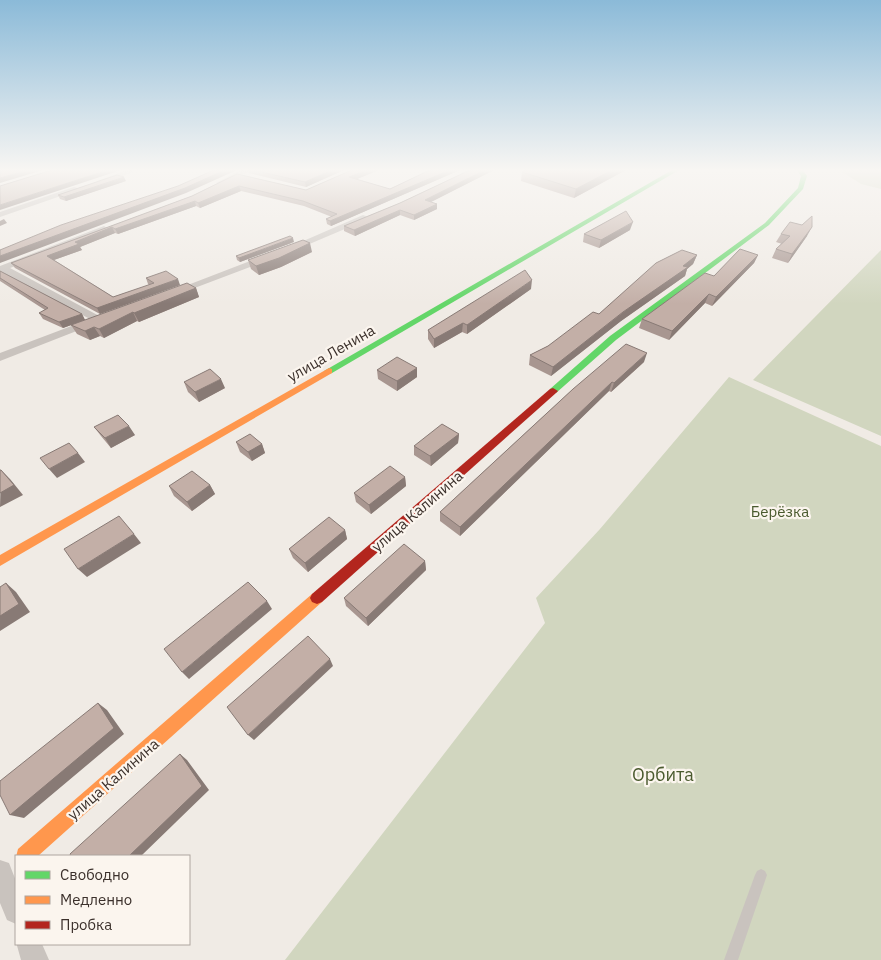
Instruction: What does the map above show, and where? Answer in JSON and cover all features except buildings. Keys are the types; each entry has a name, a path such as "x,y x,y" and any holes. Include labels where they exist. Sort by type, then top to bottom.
{"street":[{"name":"улица Ленина","path":"0,561 599,215"},
{"name":"улица Калинина","path":"26,855 613,338 767,224 776,215"},
{"path":"162,296 288,250 369,216"},
{"path":"1,268 116,224"},
{"path":"0,357 103,318 1,268"},
{"path":"5,873 15,908"},
{"path":"29,945 35,960"}],"lane":[{"path":"731,960 761,875"}],"green space":[{"path":"881,250 881,436 753,380"},
{"name":"Орбита","path":"729,377 881,446 881,960 285,960 545,623 536,598 600,529"}],"traffic: fast":[{"path":"329,371 599,215"},
{"path":"553,391 613,338 767,224 776,215"}],"traffic: slow":[{"path":"0,561 329,371"},
{"path":"26,855 317,598"}],"traffic: jam":[{"path":"317,598 553,391"}],"park label":[{"name":"Берёзка","path":"780,511"}]}
